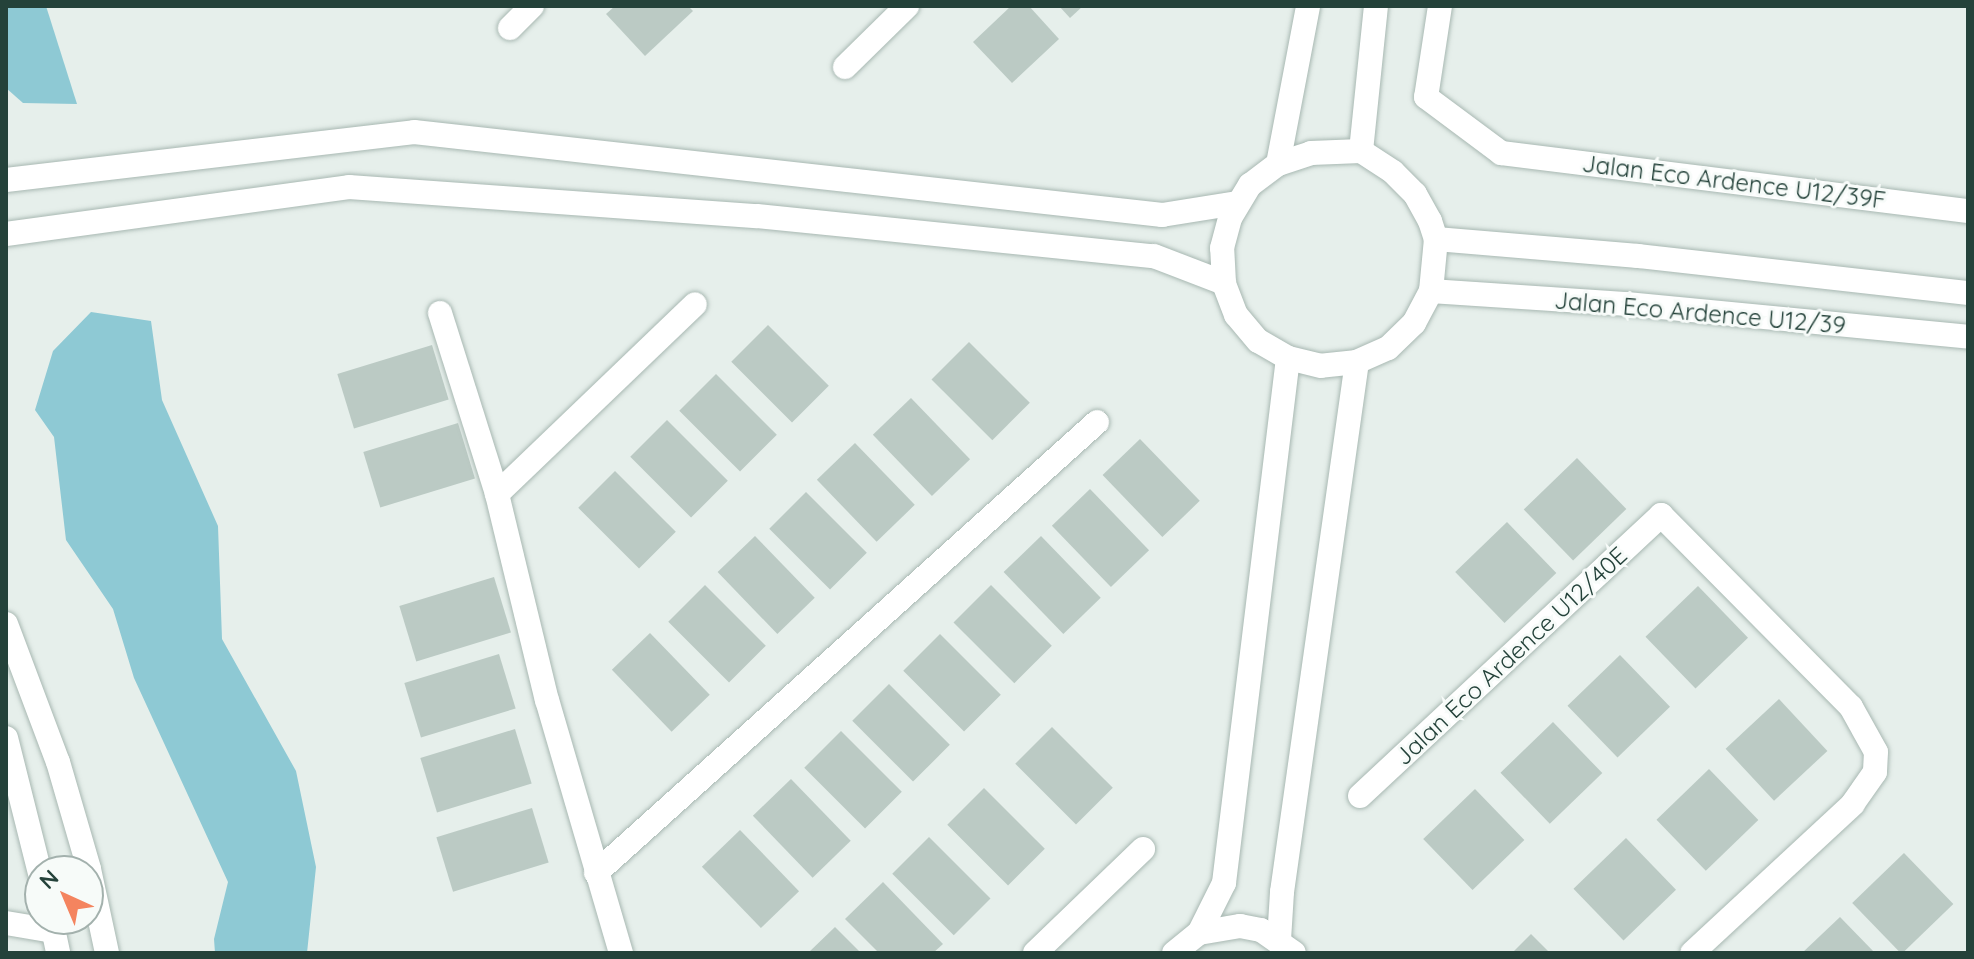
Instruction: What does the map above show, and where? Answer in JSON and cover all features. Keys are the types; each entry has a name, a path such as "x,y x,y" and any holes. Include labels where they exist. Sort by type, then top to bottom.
{"street":[{"path":"510,28 532,6"},
{"path":"845,67 907,6"},
{"path":"1278,164 1308,6"},
{"path":"1361,151 1376,6"},
{"name":"Jalan Eco Ardence U12/39F","path":"1440,6 1426,97 1501,153 1968,211"},
{"path":"6,180 414,132 1162,215 1237,203"},
{"path":"1361,151 1393,172 1415,194 1436,239 1431,291 1414,323 1388,348 1357,362 1321,366 1288,358 1258,341 1236,315 1224,283 1222,248 1237,203 1250,185 1278,164 1311,153 1361,151"},
{"path":"6,234 349,187 757,216 1154,256 1224,283"},
{"name":"Jalan Eco Ardence U12/39","path":"1436,239 1638,256 1968,293"},
{"name":"Jalan Eco Ardence U12/39","path":"1431,291 1628,304 1968,337"},
{"path":"497,494 695,304"},
{"path":"440,313 497,494 547,700 621,953"},
{"path":"1174,953 1199,933 1224,883 1288,358"},
{"path":"1286,946 1282,892 1357,362"},
{"path":"596,873 1097,422"},
{"name":"Jalan Eco Ardence U12/40E","path":"1360,796 1661,515 1851,707 1876,752 1875,772 1853,804 1692,953"},
{"path":"6,624 58,762 89,869 107,953"},
{"path":"6,738 35,855"},
{"path":"1035,953 1143,849"},
{"path":"1199,933 1240,926 1261,930 1286,946"}],"water":[{"path":"6,6 46,6 77,104 23,103 6,88"},
{"path":"91,312 151,321 162,400 218,526 222,639 296,771 316,867 307,953 215,953 214,939 228,882 134,678 113,609 66,540 54,437 35,410 53,351"}],"building":[{"path":"615,6 688,6 693,11 645,56 606,14"},
{"path":"1011,6 1029,6 1059,39 1012,83 973,42"},
{"path":"1059,6 1083,6 1070,18"},
{"path":"768,325 829,386 792,423 731,362"},
{"path":"969,342 1030,403 992,440 932,379"},
{"path":"432,345 449,400 354,428 337,374"},
{"path":"716,374 777,435 740,472 679,411"},
{"path":"911,398 970,459 932,496 873,435"},
{"path":"667,420 728,481 691,518 630,457"},
{"path":"458,423 475,478 380,507 363,452"},
{"path":"1140,439 1200,501 1162,537 1103,475"},
{"path":"855,443 915,505 877,542 817,480"},
{"path":"1577,458 1626,509 1573,560 1524,509"},
{"path":"615,471 676,532 639,569 578,508"},
{"path":"1090,489 1149,550 1111,587 1052,526"},
{"path":"806,492 867,553 830,590 769,529"},
{"path":"1507,522 1556,573 1505,623 1455,572"},
{"path":"755,536 815,598 777,634 718,572"},
{"path":"1041,536 1101,598 1063,634 1004,572"},
{"path":"494,577 511,632 416,661 399,606"},
{"path":"705,585 766,646 729,683 668,622"},
{"path":"991,585 1052,646 1014,683 954,622"},
{"path":"1698,586 1748,638 1696,689 1645,637"},
{"path":"650,633 710,695 672,732 612,670"},
{"path":"940,634 1001,695 964,732 903,671"},
{"path":"499,654 516,709 421,737 404,683"},
{"path":"1620,655 1670,707 1618,758 1567,706"},
{"path":"889,684 950,745 913,782 852,721"},
{"path":"1779,699 1827,751 1774,801 1726,749"},
{"path":"1553,722 1602,773 1550,824 1500,773"},
{"path":"1052,727 1113,788 1076,825 1015,764"},
{"path":"515,729 532,784 437,812 420,758"},
{"path":"841,731 902,792 865,829 804,768"},
{"path":"1709,769 1758,820 1706,871 1656,820"},
{"path":"791,779 851,841 813,878 753,816"},
{"path":"984,788 1045,849 1008,886 947,825"},
{"path":"1475,789 1524,840 1473,890 1423,839"},
{"path":"532,808 549,863 453,892 436,837"},
{"path":"740,830 799,891 761,928 702,867"},
{"path":"929,837 991,899 954,935 892,874"},
{"path":"1626,838 1676,890 1624,941 1573,889"},
{"path":"1904,853 1953,904 1900,953 1852,903"},
{"path":"883,882 943,944 933,953 879,953 845,919"},
{"path":"1840,917 1875,953 1802,953"},
{"path":"835,927 861,953 808,953"},
{"path":"1531,934 1550,953 1512,953"}]}
